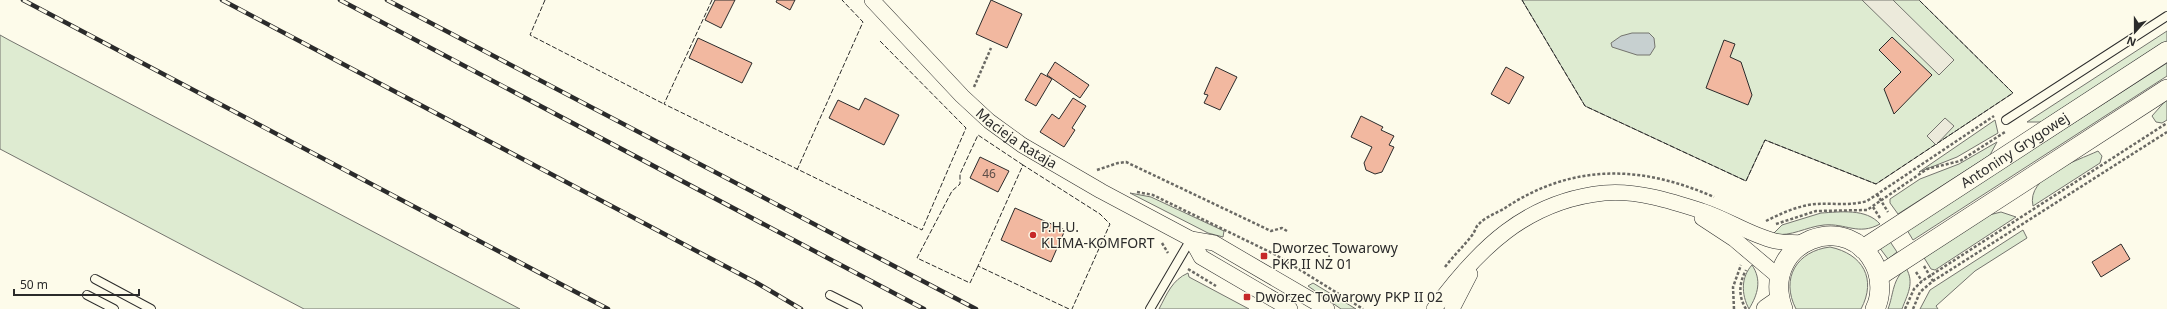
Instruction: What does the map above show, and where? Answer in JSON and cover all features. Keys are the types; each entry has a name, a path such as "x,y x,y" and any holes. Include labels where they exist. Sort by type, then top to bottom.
{"street":[{"name":"Macieja Rataja","path":"872,0 968,102 989,121 1042,158 1191,239 1214,243 1327,309"},
{"name":"Antoniny Grygowej","path":"1863,249 2167,51"},
{"path":"1879,276 2167,90"},
{"path":"1434,309 1451,285 1486,248 1505,231 1539,211 1567,202 1604,193 1635,194 1664,199 1707,213 1774,240 1803,243"},
{"path":"1681,204 1747,249 1779,277"},
{"path":"1776,306 1779,277 1782,267 1790,253 1803,243 1818,237 1834,236 1849,239 1863,249 1873,261 1879,276 1880,292 1875,309"},
{"path":"1191,239 1201,257 1290,309"},
{"path":"1452,309 1459,292 1486,248"}],"lane":[{"path":"2006,120 2167,16"},
{"path":"1150,309 1191,239"},
{"path":"95,280 152,309"},
{"path":"87,295 114,309"},
{"path":"830,295 858,309"}],"path":[{"path":"968,102 992,48"},
{"path":"1756,234 1767,221 1798,207 1815,204 1861,203 1867,201 2001,112"},
{"path":"1905,309 1914,289 1922,281 2167,123"},
{"path":"1776,224 1816,211 1867,210 1927,169 1960,161 2012,128"},
{"path":"1913,309 1920,292 1933,281 2167,132"},
{"path":"1092,171 1126,162 1271,231 1282,228 1287,231"},
{"path":"1158,240 1163,243 1166,252 1192,273 1219,288"},
{"path":"1734,309 1733,287 1747,249"}],"green space":[{"path":"1522,0 1919,0 2013,93 1876,184 1765,140 1746,181 1585,106"},
{"path":"2167,31 2167,41 2041,122 2027,122"},
{"path":"0,35 520,309 304,309 0,149"},
{"path":"2167,63 2167,76 1913,240 1907,230"},
{"path":"2167,99 2167,120 2162,123 2156,122 2152,116"},
{"path":"1995,120 1998,133 1957,157 1919,172"},
{"path":"1997,142 1990,155 1898,214 1890,203 1890,199 1920,179 1959,164"},
{"path":"2098,151 2102,156 2100,163 2033,206 2033,195 2037,186 2045,178 2066,165"},
{"path":"1130,193 1151,197 1224,231 1223,237 1208,233"},
{"path":"2001,212 2016,217 1935,270 1931,269 1923,256 1989,215"},
{"path":"1821,213 1860,213 1868,215 1880,224 1865,229 1824,225 1792,233 1780,235 1773,234 1782,225"},
{"path":"2023,230 2027,238 1975,271 1936,306 1938,309 1920,309 1930,290"},
{"path":"1889,240 1897,252 1888,259 1879,247"},
{"path":"1830,247 1851,255 1864,269 1868,288 1866,298 1861,309 1796,309 1790,287 1791,277 1795,268 1801,260 1809,254"},
{"path":"1752,265 1757,276 1758,287 1755,298 1749,309 1746,303 1743,286 1748,270"},
{"path":"1906,268 1909,273 1910,284 1902,309 1888,309 1898,277"},
{"path":"1188,273 1189,277 1249,309 1159,309 1167,293 1178,279"},
{"path":"1313,283 1356,309 1341,309 1308,286"}],"shaded area":[{"path":"1862,0 1893,0 1954,60 1939,75"},
{"path":"1632,33 1649,33 1654,38 1655,47 1650,55 1637,55 1612,47 1611,43 1621,36"},
{"path":"1945,118 1954,126 1936,145 1927,136"}],"building":[{"path":"715,0 735,0 721,28 705,20"},
{"path":"777,0 795,0 790,10 776,2"},
{"path":"991,0 1022,14 1007,48 976,34"},
{"path":"1892,37 1932,75 1894,114 1884,89 1901,72 1879,50"},
{"path":"698,38 752,63 742,83 689,58"},
{"path":"1724,40 1735,44 1730,57 1741,62 1752,95 1748,105 1706,88"},
{"path":"1055,62 1089,85 1080,98 1047,75"},
{"path":"1216,67 1237,77 1220,110 1204,103 1208,95 1204,94"},
{"path":"1506,67 1524,77 1509,104 1491,94"},
{"path":"1041,73 1052,79 1036,106 1025,100"},
{"path":"865,98 899,115 884,145 829,118 838,100 859,110"},
{"path":"1073,98 1086,106 1072,128 1075,130 1064,147 1040,132 1052,114 1059,119"},
{"path":"1361,116 1383,127 1381,130 1394,136 1389,145 1394,147 1382,172 1375,174 1366,170 1364,163 1372,147 1351,137"},
{"path":"980,157 1009,171 998,192 970,178"},
{"name":"P.H.U. KLIMA-KOMFORT","path":"1015,208 1065,230 1051,262 1001,240"},
{"path":"2121,244 2130,259 2101,277 2092,262"}],"railway":[{"path":"23,0 608,309"},
{"path":"222,0 757,283 801,309"},
{"path":"340,0 924,309"},
{"path":"387,0 976,309"}],"fence":[{"path":"545,0 530,35 664,104"},
{"path":"712,0 664,104 922,230 966,128 880,41"},
{"path":"797,170 863,22 842,0"},
{"path":"1522,0 1585,106 1746,181 1765,140 1876,184 2013,93 1919,0"},
{"path":"978,266 970,283 917,258 952,191 960,184 960,174 978,135 1023,165"},
{"path":"1069,309 978,266 1023,165 1100,214 1110,224 1072,309"}],"place":[{"name":"P.H.U. KLIMA-KOMFORT","path":"1033,235"},
{"name":"Dworzec Towarowy PKP II NŻ 01","path":"1264,256"},
{"name":"Dworzec Towarowy PKP II 02","path":"1247,297"}]}
